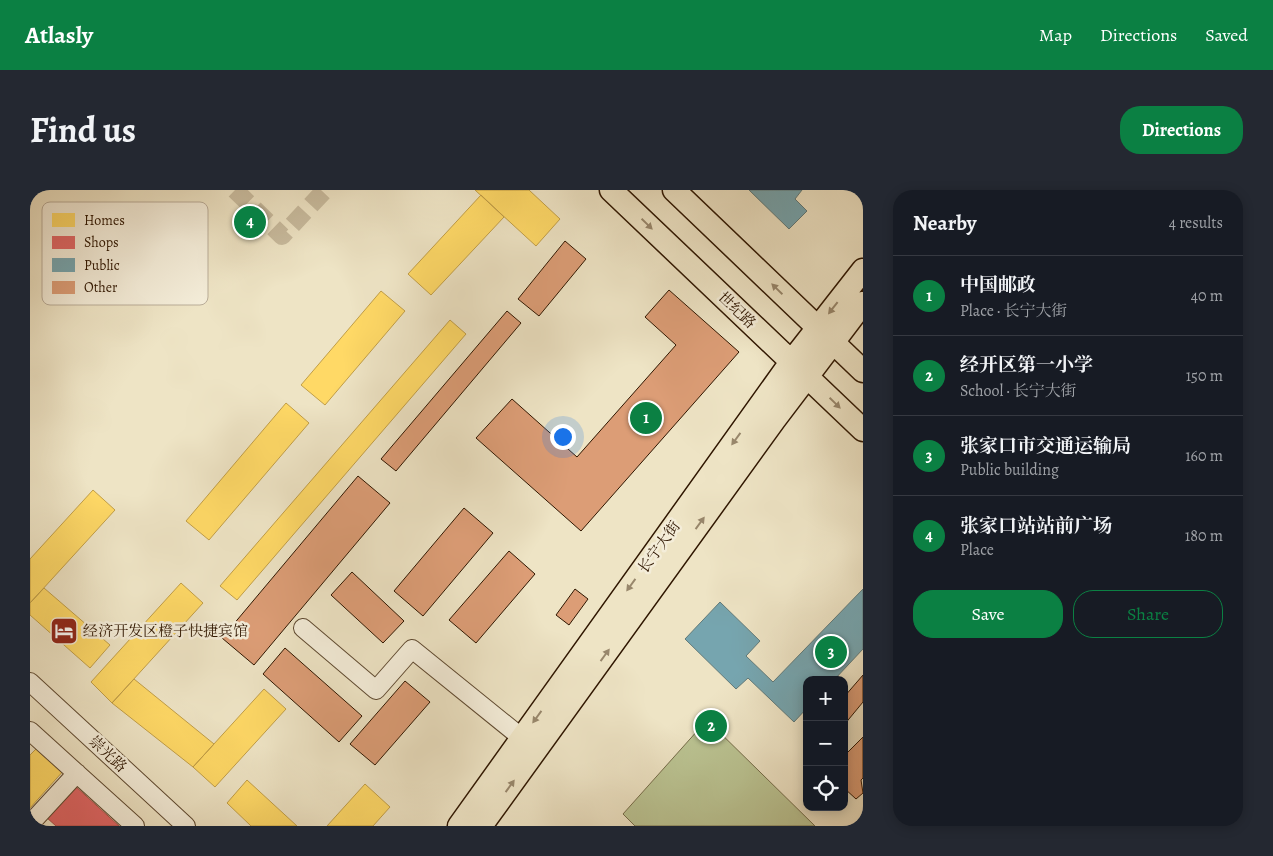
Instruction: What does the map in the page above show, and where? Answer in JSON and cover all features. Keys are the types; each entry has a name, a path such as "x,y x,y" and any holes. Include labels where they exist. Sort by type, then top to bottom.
{"main road":[{"name":"世纪路","path":"611,190 863,430"},
{"path":"674,190 863,371"},
{"name":"长宁大街","path":"458,826 825,335 863,270"},
{"name":"长宁大街","path":"825,335 863,303"},
{"name":"长宁大街","path":"481,826 799,369"}],"street":[{"path":"303,628 376,690 412,649 522,738"},
{"name":"崇光路","path":"30,682 186,826"},
{"path":"30,731 135,826"},
{"path":"30,824 77,773"}],"green space":[{"path":"707,720 815,826 635,826 623,814"}],"building: Homes":[{"path":"475,190 529,190 560,219 536,246"},
{"path":"481,195 504,217 431,295 408,274"},
{"path":"381,291 405,311 325,405 301,385"},
{"path":"450,320 466,334 237,600 220,586"},
{"path":"286,403 309,423 209,540 186,521"},
{"path":"93,490 115,510 30,603 30,559"},
{"path":"181,583 203,603 112,703 91,682"},
{"path":"44,588 110,645 90,668 30,615 30,603"},
{"path":"134,679 214,744 193,767 112,703"},
{"path":"264,689 286,709 215,787 193,767"},
{"path":"39,746 65,769 30,808 30,755"},
{"path":"247,780 297,826 251,826 227,803"},
{"path":"365,784 390,807 373,826 327,826"}],"building: Shops":[{"path":"74,785 119,826 56,826 46,817"}],"building: Public":[{"path":"749,190 802,190 795,199 807,211 789,229"},
{"path":"863,589 863,649 838,676 803,676 803,712 794,722 748,678 736,689 685,639 720,602 760,641 746,656 773,682"}],"building: Other":[{"path":"565,241 586,259 539,316 518,299"},
{"path":"669,290 739,352 581,531 476,438 512,399 577,457 676,345 645,317"},
{"path":"507,311 521,323 396,471 381,459"},
{"path":"358,476 390,503 254,665 222,638"},
{"path":"464,508 493,533 423,616 394,591"},
{"path":"509,551 535,574 476,643 449,620"},
{"path":"352,572 404,621 383,643 331,595"},
{"path":"575,589 588,599 569,625 556,615"},
{"path":"285,648 362,716 339,742 263,674"},
{"path":"863,675 863,702 848,720 848,692"},
{"path":"405,681 430,702 375,765 350,744"},
{"path":"863,737 863,778 861,780 863,793 856,799 848,792 848,752"}],"tunnel":[{"path":"235,190 282,236 325,190"}],"place":[{"name":"张家口站站前广场","path":"250,222"},
{"name":"中国邮政","path":"646,418"},
{"name":"经济开发区橙子快捷宾馆","path":"64,631"},
{"name":"张家口市交通运输局","path":"831,652"},
{"name":"经开区第一小学","path":"711,726"}]}
